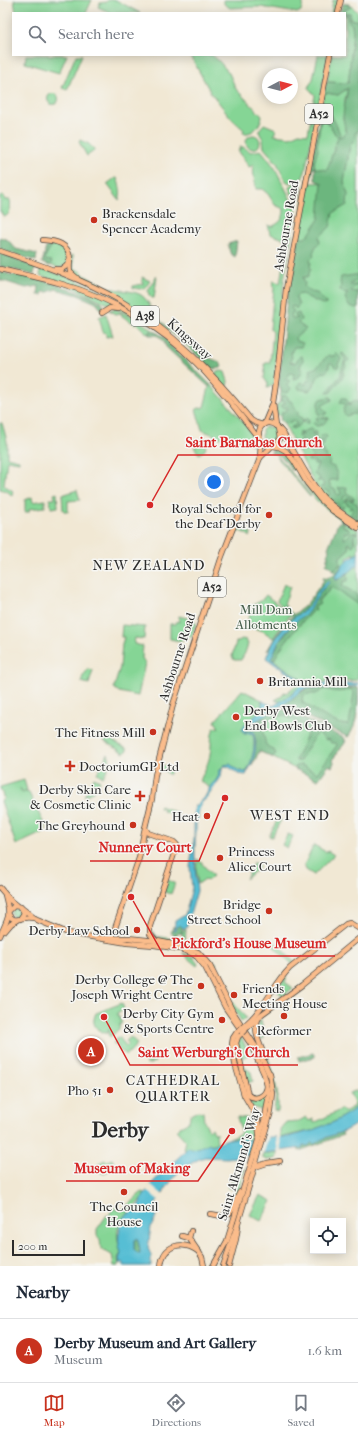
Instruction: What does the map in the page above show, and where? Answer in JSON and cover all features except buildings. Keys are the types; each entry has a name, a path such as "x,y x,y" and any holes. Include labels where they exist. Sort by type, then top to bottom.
{"main road":[{"path":"338,12 341,0"},
{"name":"Ashbourne Road","path":"277,427 274,418 273,403 288,271 330,56"},
{"path":"43,240 62,244 68,250 70,259 69,267 71,273 91,286"},
{"name":"Kingsway","path":"0,251 91,286 130,306 166,332 190,352 210,372 251,420 256,423 264,424"},
{"path":"47,268 59,270 63,269 68,265 70,259"},
{"name":"Kingsway","path":"0,269 61,284 85,292 119,306 147,323 164,335 196,363 215,383 261,440"},
{"path":"85,292 104,303 105,307 102,313 109,309 115,308 147,323"},
{"name":"Ashbourne Road","path":"264,424 273,403"},
{"path":"358,524 334,508 314,486 283,433 271,424 264,424 259,431 261,440 266,445 279,447 286,451 294,461 307,483 320,499 333,511 358,528"},
{"path":"272,447 280,439 277,427"},
{"name":"Ashbourne Road","path":"146,831 155,775 173,705 232,530 260,458 261,440"},
{"name":"Ashbourne Road","path":"260,458 272,447"},
{"path":"142,942 150,926 177,844 146,831"},
{"name":"A52","path":"111,939 138,862 146,831"},
{"path":"0,888 16,905 20,906 35,918 68,933 98,938 142,942 180,949 203,960"},
{"path":"5,895 12,919 18,920 35,918"},
{"path":"0,937 8,920 12,906 16,905"},
{"path":"0,937 10,925 23,915 23,909"},
{"path":"258,1016 285,973 332,934 348,923 358,928"},
{"path":"150,926 152,937 156,941"},
{"path":"262,1136 258,1119 244,1095 235,1064 232,1044 233,1038 258,1016 297,988 357,939"},
{"name":"Saint Alkmund's Way","path":"142,942 156,941 183,946 193,950 212,969 233,1012 258,1050 268,1077"},
{"name":"Saint Alkmund's Way","path":"203,960 218,989 218,994 225,1007 250,1043 268,1077"},
{"name":"Saint Alkmund's Way","path":"229,1266 250,1174 250,1167 262,1136 269,1112 268,1065 256,1032 256,1022 258,1016"},
{"path":"238,1033 236,1046 246,1091 249,1096 258,1097 264,1094 267,1087 268,1077"},
{"name":"Saint Alkmund's Way","path":"223,1266 243,1189 260,1154 262,1136"},
{"path":"260,1154 264,1160 268,1162"},
{"path":"255,1167 268,1162 280,1161"},
{"path":"210,1214 222,1216 229,1214 238,1195 243,1189"},
{"name":"Saint Alkmund's Way","path":"213,1266 229,1242 239,1221"},
{"path":"189,1238 191,1231"},
{"path":"182,1236 189,1238 199,1252 204,1266"},
{"path":"217,1266 229,1242"},
{"path":"161,1265 164,1254 176,1246 190,1247 199,1252"}],"green space":[{"path":"14,0 92,0 86,12 16,12"},
{"path":"108,0 116,0 138,12 109,12 98,7 100,3"},
{"path":"224,0 304,0 301,11 299,12 260,7 230,8 224,4"},
{"path":"333,0 338,0 336,12 331,12"},
{"path":"344,3 351,7 345,10 345,12 341,12"},
{"path":"348,4 358,12 358,21 350,19 350,13 345,12 345,10 349,8"},
{"path":"346,13 350,13 350,19 358,21 358,131 355,133 355,139 350,145 344,182 348,194 347,205 333,213 330,227 319,237 320,243 316,246 313,253 314,256 310,259 311,268 308,277 303,277 305,284 304,286 311,292 317,293 327,303 325,305 302,294 297,295 296,298 299,305 296,309 294,306 291,307 294,312 291,314 292,318 297,319 298,318 295,314 299,313 301,320 298,323 306,329 295,338 296,341 303,343 301,347 294,347 291,353 292,357 290,362 295,363 299,357 302,356 303,360 300,367 303,371 298,378 293,379 294,374 290,373 285,379 290,381 286,385 291,388 288,393 282,392 279,384 288,289 293,251 299,249 298,245 300,238 305,238 310,233 319,219 322,183 315,180 315,168 313,168 310,180 311,183 305,196 321,110 330,115 333,119 340,134 339,137 343,136 346,132 343,118 348,88 338,95 326,93 323,97 326,82 348,83 353,31","holes":["326,118 328,125 330,125 338,137 327,170 315,168 314,162 318,150 317,145 321,120"]},
{"path":"347,15 353,31 348,83 327,82 332,56 346,56"},
{"path":"26,56 67,56 59,73 25,63"},
{"path":"76,56 82,56 67,90 62,88"},
{"path":"191,56 213,56 219,61 229,73 236,89 262,116 256,129 243,133 244,130 232,119 211,93"},
{"path":"318,56 328,56 305,172 302,179 289,183 285,180 277,163 264,148 263,139 259,130 264,124 276,129 274,135 290,137 299,133 308,134 315,95 308,88 313,79"},
{"path":"348,88 345,99 343,119 346,132 343,136 338,137 327,171 315,168 321,120 326,118 328,125 330,125 335,134 337,128 330,115 324,114 321,110 323,97 326,93 338,95"},
{"path":"51,94 55,94 57,95 57,103 51,104 48,101 48,97"},
{"path":"358,131 358,522 334,505 314,483 280,416 276,413 281,392 279,384 288,289 305,195 311,183 344,182 350,145 355,139 354,133"},
{"path":"253,135 258,137 260,142 258,147 253,149 248,147 246,142 248,137"},
{"path":"80,140 89,144 94,151 87,156 79,142"},
{"path":"240,147 243,147 251,152 261,150 275,168 296,210 284,281 274,385 267,388 268,384 264,378 264,364 270,362 273,332 270,329 274,288 273,281 280,283 287,240 270,234 268,224 271,227 277,224 282,218 284,209 275,205 268,194 262,189 256,189 253,173 254,165 249,167 238,150 241,149"},
{"path":"117,178 120,189 119,200 107,184"},
{"path":"297,182 302,185 300,198 297,199 294,198 289,188"},
{"path":"3,195 5,200 10,200 10,210 4,217 0,211 0,196"},
{"path":"0,237 8,240 16,249 37,254 36,261 4,251 0,248"},
{"path":"237,241 235,257 230,253 228,244"},
{"path":"52,243 65,250 68,257 67,265 59,268 42,263 46,248"},
{"path":"52,243 55,243 52,244 45,258 45,260 52,262 50,266 42,263 46,248"},
{"path":"0,253 35,267 34,275 0,266"},
{"path":"71,255 73,255 74,268 86,276 108,287 134,292 144,297 157,318 156,319 73,274"},
{"path":"41,269 85,284 113,298 151,324 61,282 40,276"},
{"path":"0,271 11,275 20,275 56,284 91,297 103,304 103,309 101,309 96,303 78,295 56,289 43,292 42,295 38,295 39,286 26,288 0,280"},
{"path":"358,275 358,280 350,285 357,285 351,291 358,292 358,307 356,308 349,306 345,298 348,292 345,294 340,290 341,277"},
{"path":"156,276 154,298 152,298 148,291"},
{"path":"142,277 150,281 148,284 143,288 133,288 133,286 143,284"},
{"path":"115,309 138,320 135,324 122,316 121,313 116,314 109,310"},
{"path":"106,314 113,336 106,337 106,333 103,332 99,317"},
{"path":"157,318 204,356 220,362 222,366 221,368 211,368 157,321"},
{"path":"139,321 158,333 150,331 148,334 137,324"},
{"path":"150,331 156,332 165,337 170,345 210,384 209,387 166,347 160,337 149,335 148,334"},
{"path":"336,353 341,358 337,368 331,363 329,364 329,369 317,378 309,391 299,389 299,383 302,382 305,385 310,379 310,370 314,369 329,355 334,356"},
{"path":"343,353 349,360 345,363 346,366 343,372 344,374 330,393 327,392 341,375 345,359 341,354"},
{"path":"216,372 225,372 228,381 227,386 225,386 215,375"},
{"path":"210,384 246,425 258,447 229,435 226,440 202,430 196,409 204,407"},
{"path":"283,395 288,397 288,400 291,401 298,412 298,416 304,421 306,418 309,420 308,423 304,423 303,421 299,426 292,429 291,427 297,424 292,420 286,424 281,421 281,413 288,409 287,407 284,408 281,406 285,403 284,401 280,401"},
{"path":"331,397 332,400 322,407 327,412 325,415 318,414 318,402 321,399"},
{"path":"342,398 346,398 350,403 355,400 357,402 358,401 358,407 355,411 358,415 353,414 346,416 343,412 343,408 347,405 351,405 340,403"},
{"path":"317,417 329,418 320,426 316,426 313,423 318,421 316,419"},
{"path":"0,423 2,423 7,441 7,457 19,460 19,462 7,460 4,485 13,491 12,496 8,492 0,489"},
{"path":"265,427 272,427 277,432 277,439 274,443 269,443 262,437 262,430"},
{"path":"310,429 314,430 313,435 316,431 315,437 318,441 321,441 320,438 322,435 325,434 327,437 324,440 324,445 320,448 318,447 315,452 325,451 322,454 326,454 326,458 330,460 329,465 334,467 337,474 337,480 330,480 330,487 336,490 336,493 339,495 341,494 338,487 347,487 346,492 354,498 354,500 344,496 343,499 345,501 342,504 344,506 342,509 338,504 335,504 326,496 330,494 330,492 324,490 323,487 320,488 324,485 321,480 317,482 320,478 314,474 318,464 314,464 314,460 312,462 308,461 308,459 311,459 313,456 310,454 311,451 304,451 300,446 299,442 303,433 298,437 299,433"},
{"path":"201,443 206,447 205,450 199,454 194,447 199,444 201,445"},
{"path":"279,450 286,454 295,469 292,470 286,461 278,455 271,453 271,451"},
{"path":"277,457 311,496 310,497"},
{"path":"298,474 313,493 344,521 343,522 317,501 297,475"},
{"path":"77,490 80,500 68,501 68,512 64,511 62,495"},
{"path":"57,493 58,507 51,508 50,499 55,499 54,494"},
{"path":"32,497 33,502 45,500 45,507 29,509 29,512 25,512 25,500"},
{"path":"346,499 353,501 358,505 358,522 355,520 355,515 349,517 353,508 349,509 351,506 346,504"},
{"path":"342,521 343,526 351,530 348,533 345,532 344,539 352,532 357,533 354,536 354,545 352,546 350,543 348,544 349,549 340,557 340,564 337,568 335,568 336,570 334,570 330,566 326,565 328,561 327,557 329,557 327,555 329,550 328,548 338,523"},
{"path":"343,522 358,530 358,553 354,556 354,553 346,559 347,560 336,573 332,570 336,570 335,567 337,568 340,565 339,557 349,549 348,544 355,543 354,536 351,535 345,540 343,539 345,532 348,533 351,531 347,527 343,526"},
{"path":"237,524 242,529 251,533 250,537 240,531 236,533 236,535 233,534"},
{"path":"343,564 342,568 335,576 336,580 338,580 349,570 346,576 348,577 348,581 344,581 342,586 356,594 358,605 337,590 330,587 330,590 318,601 320,604 315,606 316,611 313,610 297,628 282,646 274,660 271,659 279,642 293,624 309,610 321,592 308,607 292,619 267,651 275,637 293,615 306,605 324,580 323,577 327,578 336,573"},
{"path":"358,565 358,680 306,683 274,660 281,646 313,610 332,581 346,576 349,570"},
{"path":"284,584 290,587 284,605 286,607 283,607 277,601"},
{"name":"Mill Dam Allotments","path":"266,595 288,613 291,612 293,614 289,616 273,638 263,631 246,626 253,605 261,601"},
{"path":"179,616 191,619 196,623 192,637 186,637 180,641 170,639 170,624 176,624 177,621 179,622"},
{"path":"122,625 145,627 144,639 135,638 134,644 143,646 142,658 145,663 138,696 119,692 114,688 120,667 124,637 121,637"},
{"path":"242,639 246,640 248,644 245,653 241,660 234,660 232,656 236,642"},
{"path":"88,669 93,670 89,684 81,682"},
{"path":"300,682 302,683 301,686 281,702 275,700 282,696 284,692 286,693"},
{"path":"358,688 356,720 348,737 283,705 306,689"},
{"path":"358,688 356,720 348,737 283,705 306,689","holes":["325,689 341,692 351,689 354,693 349,724 339,723 332,720 302,702 303,696 307,694 316,694"]},
{"path":"242,690 262,700 262,710 243,728 245,734 252,733 254,742 250,764 246,772 237,770 231,765 224,765 217,779 210,788 200,781 211,751 214,728 219,728 215,721"},
{"path":"280,708 344,738 346,741 332,760 334,762 332,767 329,765 318,780 259,751 253,731 251,731 249,726"},
{"path":"280,708 307,720 305,724 297,724 295,720 290,719 285,715 273,717 268,721 262,720 262,717"},
{"path":"258,720 259,722 261,721 263,723 263,725 260,726 260,729 264,734 266,745 274,750 276,754 272,757 259,751 252,765 256,742 253,731 245,731 249,726"},
{"path":"311,722 344,738 345,743 332,760 334,762 332,767 329,765 318,780 295,769 296,766 301,765 317,773 337,745 336,743 331,743 329,739 326,740 318,733 300,761 296,761 306,737 308,729 307,725"},
{"path":"106,737 127,749 127,751 124,753 104,741"},
{"path":"108,754 109,763 103,777 97,773"},
{"path":"161,765 172,769 169,775 160,769"},
{"path":"94,778 100,781 93,792 84,796"},
{"path":"24,780 27,790 22,792 20,788 22,793 28,791 46,828 44,832 16,845 1,801 4,799 0,787"},
{"path":"160,806 178,813 177,816 163,811 163,809 159,808"},
{"path":"279,817 281,820 272,837 269,836"},
{"path":"288,834 293,836 287,848 282,845"},
{"path":"314,845 334,855 314,875 306,870 304,865"},
{"path":"198,859 213,876 207,881 205,879 198,884 196,868"},
{"path":"254,862 260,867 246,879"},
{"path":"168,880 175,883 171,894 164,892"},
{"path":"14,909 18,909 20,913 18,917 14,917 12,915 12,911"},
{"path":"180,925 183,928 182,934 179,933 175,936 171,933 173,926 174,932"},
{"path":"184,929 186,929 185,943 162,940 155,935 153,931 157,936 183,941 182,931 184,931"},
{"path":"275,942 294,962 292,964 272,945"},
{"path":"183,953 193,957 198,964 197,966 185,956 186,955"},
{"path":"207,958 218,964 214,967 231,1002 232,1001 246,1018 242,1022 231,1005"},
{"path":"285,977 287,978 285,982 293,988 283,996 276,990"},
{"path":"122,1003 124,1009 117,1013 122,1023 120,1024 119,1029 110,1037 108,1035 109,1029 106,1034 104,1032 102,1034 94,1022 96,1013"},
{"path":"260,1019 264,1039 260,1038 257,1027"},
{"path":"241,1036 248,1055 242,1058 240,1057 237,1044"},
{"path":"119,1037 126,1046 129,1044 126,1041 131,1037 137,1044 127,1055 118,1049 119,1047 113,1043"},
{"path":"152,1053 155,1062 147,1065 143,1058"},
{"path":"265,1053 271,1064 275,1081 278,1099 278,1112 274,1111 276,1096 273,1079"},
{"path":"313,1053 315,1057 299,1061 298,1057"},
{"path":"244,1067 251,1072 253,1081 247,1083"},
{"path":"358,1090 358,1107 334,1122 315,1129 314,1131 280,1137 280,1129 286,1122 299,1121 306,1117 309,1121 313,1119 314,1123 342,1109 344,1112 355,1106 349,1093"},
{"path":"267,1093 264,1111 252,1107 250,1104 253,1099 261,1099"},
{"path":"198,1111 203,1112 204,1121 209,1130 212,1128 214,1133 216,1133 217,1143 195,1149 187,1148 185,1150 186,1141 177,1131 188,1122 190,1115"},
{"path":"237,1117 255,1119 256,1131 254,1138 248,1140 228,1139 240,1134 241,1131"},
{"path":"342,1132 343,1135 299,1151 298,1148"},
{"path":"277,1152 277,1157 274,1159 266,1160 263,1158 263,1154"},
{"path":"112,1159 116,1167 106,1172 99,1172 99,1163"},
{"path":"243,1169 245,1169 241,1175 239,1192 232,1209 224,1214 213,1213 223,1212 228,1209 236,1190 227,1187"},
{"path":"142,1192 145,1193 119,1225 118,1241 121,1253 118,1258 119,1266 114,1266 112,1255 101,1249 100,1239 97,1236 97,1229 107,1215 109,1216 113,1207 122,1210"},
{"path":"260,1195 272,1201 261,1221 250,1215"},
{"path":"137,1238 140,1254 134,1250 134,1241"}],"water":[{"path":"358,553 358,565 336,580 335,576 347,560"},
{"path":"328,581 330,582 322,590 308,612 293,624 283,636 271,659 302,681 300,682 266,658 277,637 284,628 292,619 310,605"},
{"path":"304,682 311,684 358,683 358,686 305,688 286,703 245,729 245,732 253,731 255,737 256,748 253,759 246,775 238,774 229,767 224,766 221,777 207,798 202,802 198,819 196,820 195,866 197,891 186,928 183,928 180,925 174,932 175,921 185,915 192,888 190,867 194,838 195,805 197,806 205,797 224,765 230,764 239,771 247,772 254,747 254,737 252,733 244,734 242,730 244,726 262,710 262,701 273,706 291,695"},
{"path":"358,1107 358,1123 346,1130 320,1140 315,1144 311,1143 308,1146 303,1145 302,1148 227,1158 205,1157 183,1168 174,1177 156,1203 156,1217 151,1227 148,1248 151,1255 151,1266 125,1266 123,1262 120,1264 119,1259 121,1253 119,1236 122,1219 138,1206 150,1185 187,1148 196,1148 210,1143 211,1145 228,1139 239,1138 248,1140 267,1137 288,1137 314,1131 315,1129 334,1122","holes":["137,1238 140,1248 140,1254 134,1250 134,1241"]}],"pier":[{"path":"269,1135 263,1155 249,1157 255,1136"},
{"path":"276,1135 280,1135 281,1153 278,1154"},
{"path":"150,1184 163,1195 160,1201 146,1190"}],"waterway":[{"path":"121,1263 124,1266"}],"place":[{"name":"Brackensdale Spencer Academy","path":"94,220"},
{"name":"Saint Barnabas Church","path":"150,505"},
{"name":"Royal School for the Deaf Derby","path":"269,515"},
{"name":"Britannia Mill","path":"260,681"},
{"name":"Derby West End Bowls Club","path":"236,717"},
{"name":"The Fitness Mill","path":"153,732"},
{"name":"DoctoriumGP Ltd","path":"70,766"},
{"name":"Derby Skin Care & Cosmetic Clinic","path":"140,796"},
{"name":"Nunnery Court","path":"225,798"},
{"name":"Heat","path":"207,816"},
{"name":"The Greyhound","path":"133,825"},
{"name":"Princess Alice Court","path":"220,858"},
{"name":"Pickford's House Museum","path":"131,897"},
{"name":"Bridge Street School","path":"269,911"},
{"name":"Derby Law School","path":"137,930"},
{"name":"Derby College @ The Joseph Wright Centre","path":"201,986"},
{"name":"Friends Meeting House","path":"234,995"},
{"name":"Reformer","path":"284,1016"},
{"name":"Saint Werburgh's Church","path":"104,1017"},
{"name":"Derby City Gym & Sports Centre","path":"222,1020"},
{"name":"Derby Museum and Art Gallery","path":"91,1051"},
{"name":"Pho 51","path":"110,1090"},
{"name":"Museum of Making","path":"232,1131"},
{"name":"The Council House","path":"124,1192"}],"district":[{"name":"NEW ZEALAND","path":"149,565"},
{"name":"WEST END","path":"290,815"},
{"name":"CATHEDRAL QUARTER","path":"173,1088"},
{"name":"Derby","path":"120,1130"}]}
